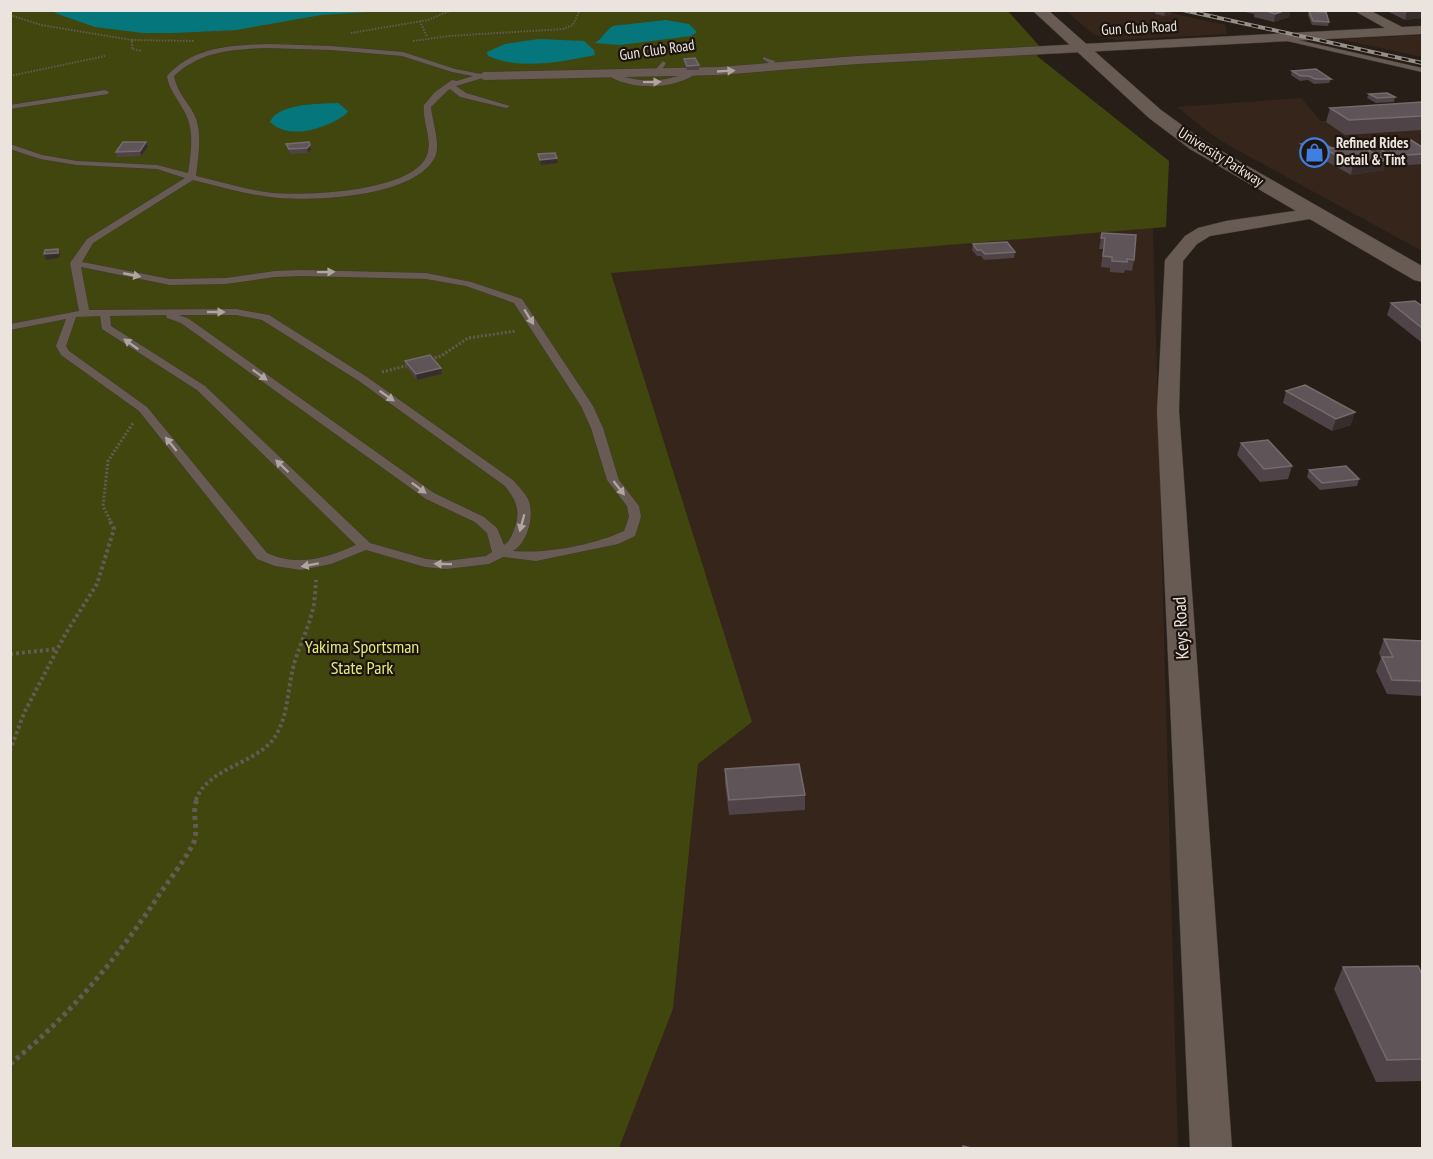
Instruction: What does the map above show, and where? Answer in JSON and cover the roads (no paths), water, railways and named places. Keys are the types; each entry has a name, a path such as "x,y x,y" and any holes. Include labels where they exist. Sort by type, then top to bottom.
{"main road":[{"name":"University Parkway","path":"1039,10 1155,114 1197,145 1422,275"}],"street":[{"path":"1359,10 1399,31"},
{"path":"1377,10 1419,30"},
{"name":"Gun Club Road","path":"484,76 607,74 664,68 1419,30"},
{"name":"Gun Club Road","path":"664,68 695,72 768,63"},
{"name":"Keys Road","path":"1211,1149 1168,411 1174,260 1191,240 1204,232 1226,226 1315,213"}],"lane":[{"path":"1276,37 1422,70"},
{"path":"192,177 196,141 190,114 171,88 170,76 176,67 203,54 222,49 368,50 404,54 452,70 484,76"},
{"path":"10,146 40,157 77,163 156,167 259,193 281,196 314,196 381,187 406,177 430,158 432,149 427,107 457,77 452,70"},
{"path":"607,74 620,80 649,82 676,81 689,77 695,72"},
{"path":"450,86 484,76"},
{"path":"450,86 463,95 506,106"},
{"path":"10,107 105,92"},
{"path":"192,177 90,241 79,252 75,263 78,314 61,346 65,353 143,409 262,556 277,564 297,567 329,561 365,546"},
{"path":"75,263 170,282 226,281 275,274 313,272 426,276 468,284 518,301 587,406 597,428 613,480 633,506 635,517 630,533 613,541 536,557 499,554"},
{"path":"10,327 78,314 236,312 265,317 360,377 509,483 522,499 525,517 515,544 489,560 446,565 404,558 365,546 201,388 106,327 105,315"},
{"path":"157,313 185,321 430,496 465,511 482,522 493,532 499,554"}],"water":[{"path":"56,10 383,11 321,15 236,30 143,33 95,27 55,13"},
{"path":"666,20 689,24 697,32 691,36 620,45 595,43 613,26"},
{"path":"539,39 584,41 594,50 595,55 527,64 488,56 487,52 505,44"},
{"path":"338,103 348,111 346,114 319,128 298,132 287,131 270,122 281,111 290,108 310,104"}],"railway":[{"path":"1183,10 1422,63"}],"place":[{"name":"Refined Rides Detail & Tint","path":"1315,152"}],"park label":[{"name":"Yakima Sportsman State Park","path":"362,657"}]}
